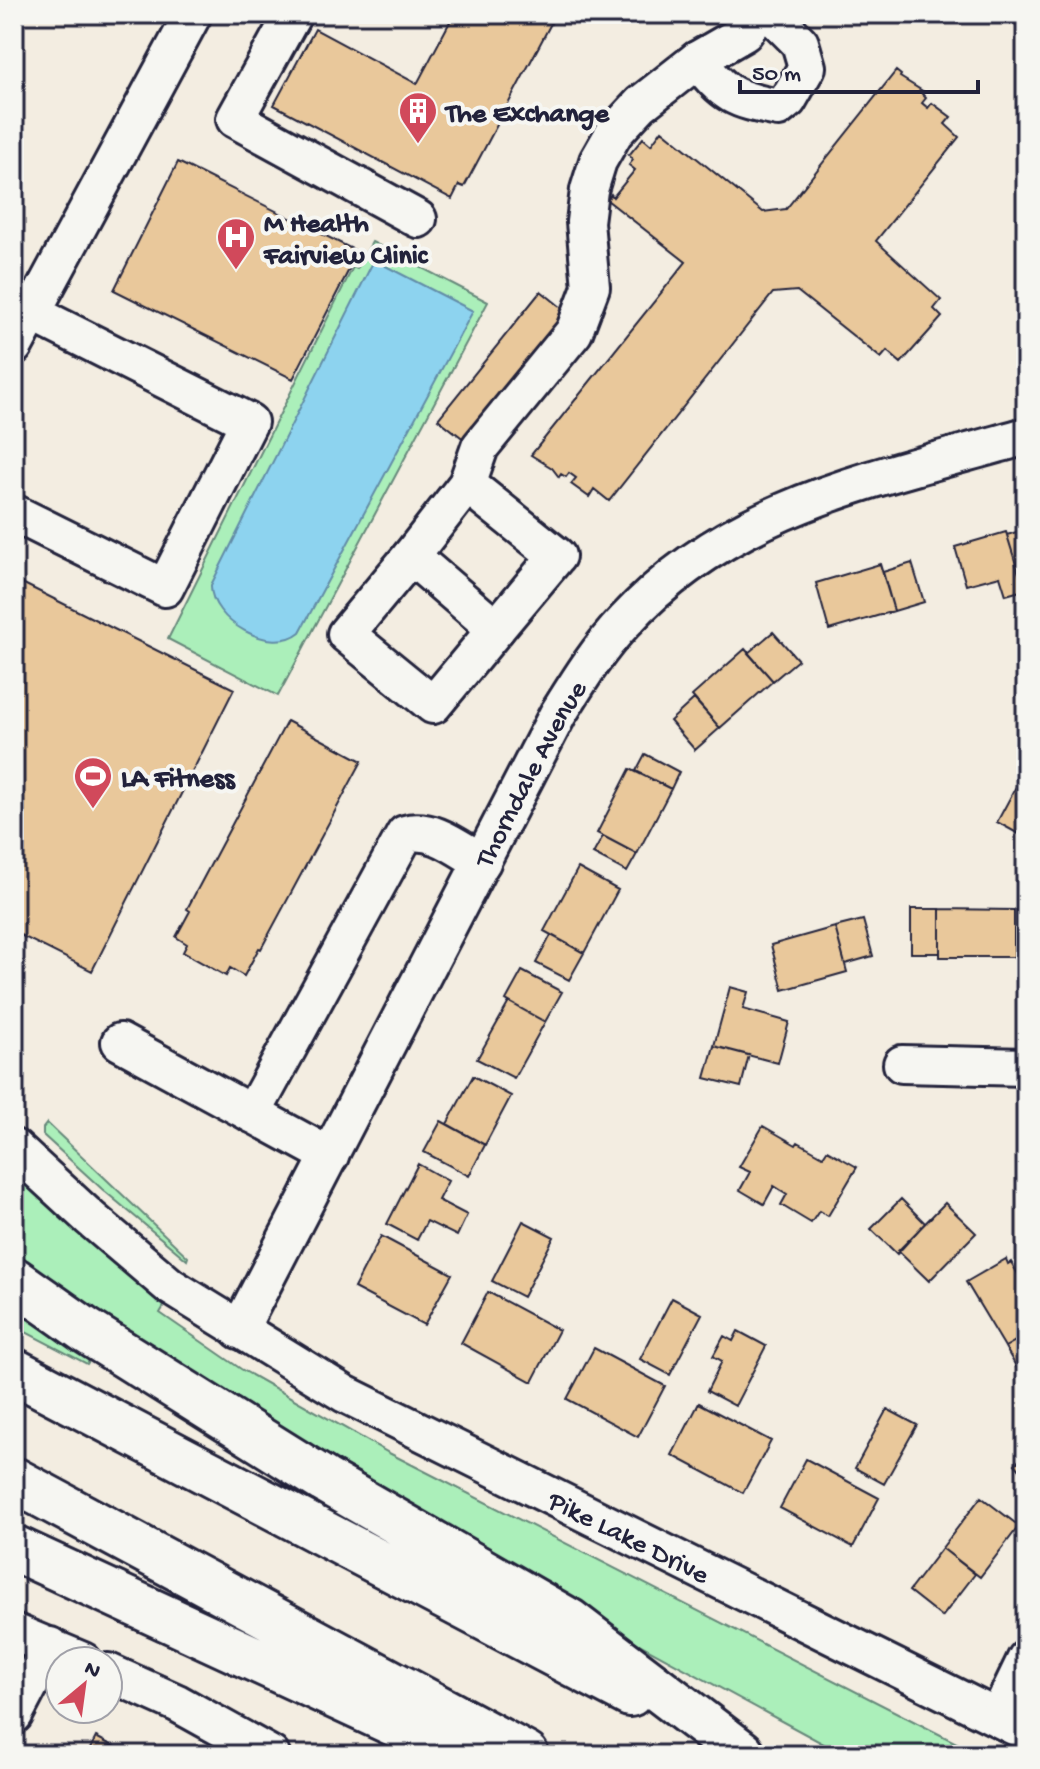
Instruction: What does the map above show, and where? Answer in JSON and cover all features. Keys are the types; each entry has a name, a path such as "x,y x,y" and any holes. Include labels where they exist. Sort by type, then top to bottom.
{"highway":[{"path":"14,1280 85,1330 324,1480 569,1621 744,1754"},
{"path":"14,1371 744,1754"},
{"path":"14,1480 526,1755"},
{"path":"14,1548 428,1739 487,1755"}],"street":[{"path":"14,346 193,14"},
{"path":"293,14 235,119 418,219"},
{"path":"467,484 557,556 433,705 346,634 467,484 480,447 574,332 591,287 585,222 589,190 598,161 614,133 641,104 697,60 751,19 800,43 807,67 788,100 778,108 739,100 727,93 697,60"},
{"path":"14,513 165,588 249,422 32,313"},
{"name":"Thorndale Avenue","path":"239,1330 558,714 589,665 625,620 676,573 723,540 775,513 831,492 1026,436"},
{"path":"411,556 496,629"},
{"path":"252,1114 405,834 417,831 429,833 482,862"},
{"path":"120,1042 330,1156"},
{"path":"902,1064 1026,1067"},
{"name":"Pike Lake Drive","path":"14,1148 170,1286 345,1394 1012,1724"},
{"path":"14,1632 47,1645"},
{"path":"14,1715 44,1658"},
{"path":"1012,1724 1026,1659"},
{"path":"124,1679 177,1703 271,1755"}],"green space":[{"path":"372,242 488,302 278,696 168,639 353,267 357,269"},
{"path":"47,1123 188,1257 187,1260 43,1135"},
{"path":"14,1172 107,1256 166,1303 160,1313 241,1369 389,1453 980,1755 844,1755 602,1624 517,1565 514,1568 314,1446 96,1319 14,1261"},
{"path":"14,1294 95,1352 87,1364 14,1326"}],"water":[{"path":"374,260 473,311 300,632 274,640 259,637 231,622 213,598 211,585"}],"building":[{"name":"The Exchange","path":"454,14 556,14 464,187 459,185 452,199 274,105 315,29 417,84"},
{"path":"896,71 924,92 922,94 926,98 922,103 928,108 932,103 951,117 945,124 959,137 876,241 941,300 934,309 942,317 901,363 887,351 881,358 797,291 773,293 609,501 594,489 589,497 571,484 576,478 569,473 566,477 561,474 559,477 552,468 531,455 686,262 607,200 635,170 629,165 633,160 629,155 643,138 651,145 662,130 763,212 786,209"},
{"name":"M Health Fairview Clinic","path":"178,162 358,252 293,379 114,290"},
{"path":"541,291 567,312 465,440 438,419"},
{"path":"1026,529 1026,589 1024,590 1007,535"},
{"path":"1006,532 1024,590 1006,595 1000,576 966,585 955,547"},
{"path":"912,563 924,602 894,611 883,572"},
{"path":"880,564 894,611 829,630 816,583"},
{"name":"LA Fitness","path":"14,579 234,689 92,971 14,932"},
{"path":"773,632 798,660 773,681 748,653"},
{"path":"745,649 773,681 720,728 692,696"},
{"path":"694,699 720,728 695,750 670,721"},
{"path":"287,721 362,761 244,976 230,968 226,976 183,952 187,944 176,937 190,911 187,909"},
{"path":"645,754 679,772 671,789 636,771"},
{"path":"1026,768 1026,838 997,822"},
{"path":"630,769 671,789 637,854 597,833"},
{"path":"603,836 637,854 627,872 593,854"},
{"path":"578,868 618,890 584,953 544,931"},
{"path":"911,909 940,909 940,953 911,953"},
{"path":"940,909 1014,910 1014,957 940,957"},
{"path":"863,920 873,956 845,964 835,927"},
{"path":"835,927 847,972 783,990 771,945"},
{"path":"551,935 584,953 569,980 536,963"},
{"path":"522,971 562,992 545,1022 506,1000"},
{"path":"730,987 748,992 743,1009 789,1022 778,1063 714,1046"},
{"path":"509,1002 545,1022 514,1078 477,1059"},
{"path":"714,1046 749,1055 741,1087 705,1078"},
{"path":"473,1076 511,1096 485,1145 447,1124"},
{"path":"441,1121 485,1145 469,1176 424,1152"},
{"path":"763,1126 796,1145 798,1142 823,1156 827,1150 857,1167 828,1216 819,1211 811,1223 781,1205 787,1194 774,1186 764,1204 740,1190 750,1172 739,1167"},
{"path":"418,1164 448,1181 438,1200 467,1215 457,1236 427,1221 417,1240 387,1224"},
{"path":"901,1199 925,1223 897,1254 871,1229"},
{"path":"945,1203 976,1233 929,1281 898,1251"},
{"path":"523,1221 554,1237 523,1297 492,1281"},
{"path":"381,1236 452,1274 424,1325 354,1288"},
{"path":"1006,1259 1008,1264 1011,1262 1026,1288 1026,1335 1005,1347 966,1282"},
{"path":"488,1292 559,1330 532,1382 461,1343"},
{"path":"672,1298 702,1314 670,1375 640,1359"},
{"path":"738,1331 766,1346 735,1406 707,1391 722,1361 713,1356 724,1336 733,1341"},
{"path":"1026,1335 1026,1372 1021,1375 1005,1347"},
{"path":"594,1348 665,1386 638,1437 567,1399"},
{"path":"699,1403 771,1441 743,1493 672,1455"},
{"path":"887,1409 917,1425 884,1484 855,1468"},
{"path":"1026,1454 1026,1477 1015,1464"},
{"path":"806,1459 879,1498 853,1547 780,1508"},
{"path":"981,1497 1019,1526 980,1577 942,1548"},
{"path":"942,1548 975,1574 942,1617 909,1591"},
{"path":"96,1737 130,1755 87,1755"}],"place":[{"name":"The Exchange","path":"418,145"},
{"name":"M Health Fairview Clinic","path":"236,271"},
{"name":"LA Fitness","path":"93,810"}]}
